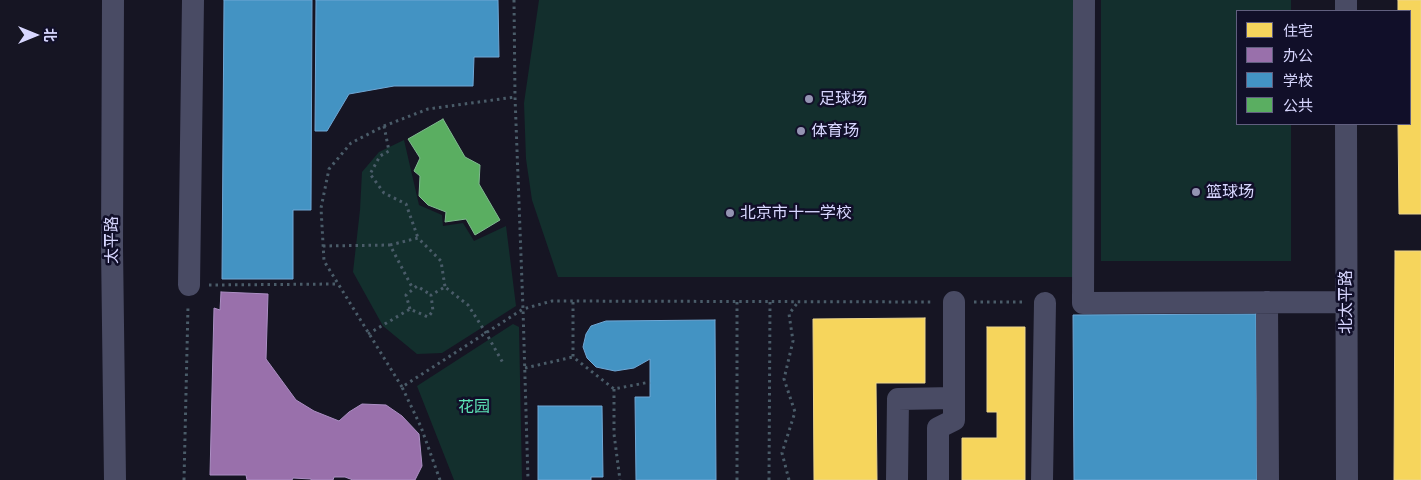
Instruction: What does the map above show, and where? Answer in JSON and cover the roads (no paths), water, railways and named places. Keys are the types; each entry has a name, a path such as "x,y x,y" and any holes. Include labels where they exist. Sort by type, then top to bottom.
{"street":[{"name":"太平路","path":"113,0 112,246 115,480"},
{"path":"189,285 193,0"},
{"path":"1084,0 1083,302 1346,302"},
{"name":"北太平路","path":"1346,125 1346,480"},
{"path":"938,480 938,428 954,420 954,302"},
{"path":"1042,480 1045,302"},
{"path":"1267,302 1268,480"},
{"path":"897,480 898,399 954,398"}],"place":[{"name":"足球场","path":"809,99"},
{"name":"体育场","path":"801,131"},
{"name":"篮球场","path":"1196,192"},
{"name":"北京市十一学校","path":"730,213"}],"park label":[{"name":"花园","path":"474,407"}]}
